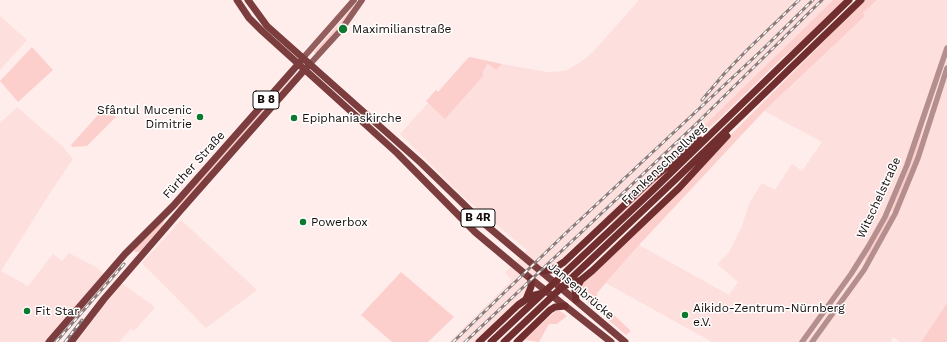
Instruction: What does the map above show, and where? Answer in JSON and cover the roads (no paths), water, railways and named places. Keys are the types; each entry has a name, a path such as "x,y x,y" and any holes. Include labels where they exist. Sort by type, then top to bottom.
{"highway":[{"name":"Frankenschnellweg","path":"492,342 849,0"},
{"name":"Frankenschnellweg","path":"504,342 861,0"},
{"path":"479,342 526,299 581,280 592,271 679,188 738,124 747,110"},
{"path":"542,271 554,270 564,262 652,179 693,145 719,126"},
{"path":"544,316 564,262"},
{"path":"526,299 531,287 531,279"},
{"path":"576,300 575,291 581,280"},
{"path":"517,342 552,309 565,306"}],"main road":[{"name":"B 4R","path":"237,0 254,23 305,70"},
{"name":"B 4R","path":"248,0 265,23 310,64"},
{"name":"Fürther Straße","path":"49,342 126,254 172,206 304,58 354,0"},
{"name":"Fürther Straße","path":"71,342 112,289 341,30 362,0"},
{"name":"Jansenbrücke","path":"310,64 480,220 542,271 565,306 611,342"},
{"name":"Jansenbrücke","path":"305,70 397,153 475,232 531,279 576,300 625,342"}],"street":[{"name":"Witschelstraße","path":"802,342 854,270 885,217 907,165 947,48"},
{"name":"Witschelstraße","path":"812,342 864,270 895,214 918,158 947,68"}],"railway":[{"path":"702,100 746,51 799,0"},
{"path":"453,342 567,232 762,50 813,0"},
{"path":"465,342 695,125 822,0"},
{"path":"56,342 124,264"},
{"path":"65,342 82,320"}],"place":[{"name":"Maximilianstraße","path":"343,29"},
{"name":"Sfântul Mucenic Dimitrie","path":"200,117"},
{"name":"Epiphaniaskirche","path":"294,118"},
{"name":"Powerbox","path":"303,222"},
{"name":"Fit Star","path":"27,311"},
{"name":"Aikido-Zentrum-Nürnberg e.V.","path":"685,315"}]}
